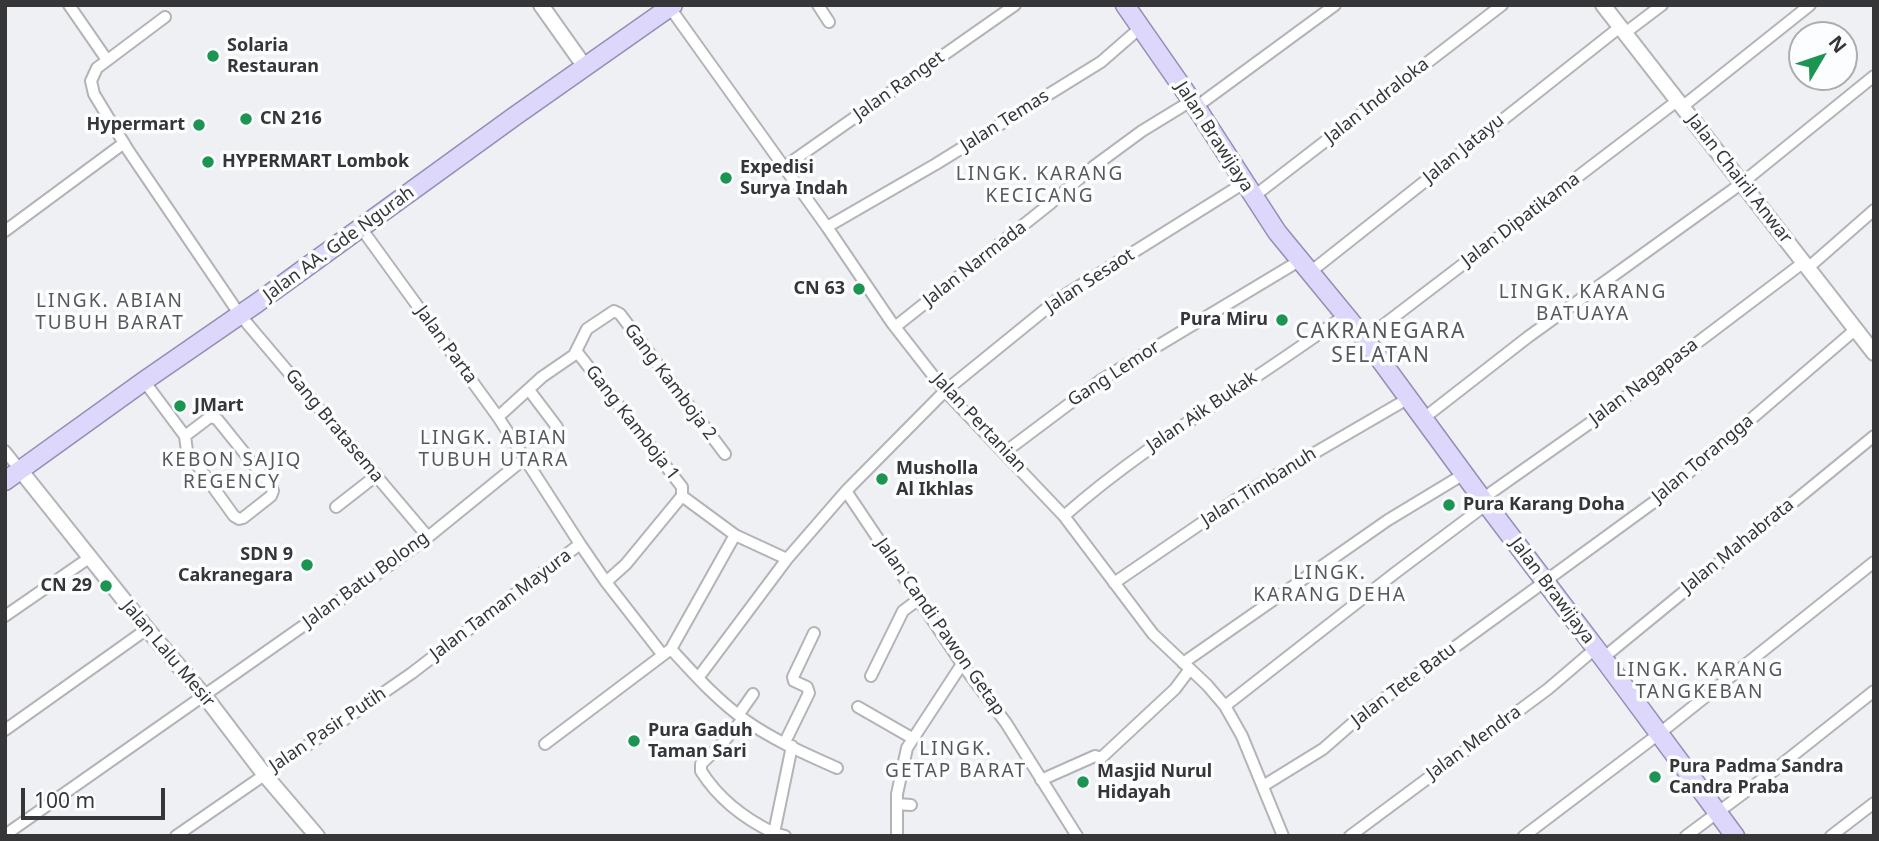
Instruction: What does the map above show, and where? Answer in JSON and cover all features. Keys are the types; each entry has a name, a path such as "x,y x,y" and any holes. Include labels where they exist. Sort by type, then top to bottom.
{"main road":[{"name":"Jalan Brawijaya","path":"1125,5 1304,267 1365,339 1735,836"},
{"name":"Jalan AA. Gde Ngurah","path":"5,481 670,6"}],"street":[{"path":"69,5 107,60 165,17"},
{"path":"541,5 585,67"},
{"path":"818,5 829,22"},
{"name":"Jalan Ranget","path":"784,166 1015,5"},
{"name":"Jalan Narmada","path":"895,327 1093,167 1142,131 1194,104 1335,5"},
{"name":"Jalan Indraloka","path":"1249,190 1502,5"},
{"name":"Jalan Chairil Anwar","path":"1603,5 1872,346"},
{"name":"Jalan Jatayu","path":"1304,267 1623,30 1662,5"},
{"name":"Jalan Dipatikama","path":"1365,339 1810,5"},
{"name":"Jalan Pertanian","path":"670,6 827,227 858,276 945,391 1064,516 1153,634 1225,706 1242,736 1283,836"},
{"name":"Jalan Temas","path":"827,227 877,200 1101,62 1140,28"},
{"name":"Gang Bratasema","path":"107,60 94,71 91,88 124,143 240,315 428,537"},
{"path":"1424,418 1528,337 1742,183 1874,76"},
{"path":"5,231 124,143"},
{"name":"Jalan Sesaot","path":"698,678 787,559 846,491 945,391 1057,300 1249,190"},
{"name":"Jalan Nagapasa","path":"1225,706 1485,502 1874,211"},
{"name":"Jalan Parta","path":"361,228 498,417 526,461"},
{"name":"Gang Lemor","path":"1005,452 1101,380 1304,267"},
{"name":"Gang Kamboja 2","path":"577,352 587,329 614,311 620,314 725,454"},
{"name":"Jalan Aik Bukak","path":"1064,516 1146,449 1345,315"},
{"name":"Jalan Torangga","path":"1545,582 1658,499 1856,329"},
{"path":"498,417 542,377 577,352"},
{"name":"Gang Kamboja 1","path":"577,352 682,487 682,496"},
{"path":"144,381 185,436 187,451 236,518 243,518 271,496 271,486 217,419 209,416 185,436"},
{"path":"529,390 557,427"},
{"name":"Jalan Timbanuh","path":"1114,583 1244,494 1409,398"},
{"name":"Jalan Mahabrata","path":"1600,653 1874,436"},
{"path":"5,451 21,471"},
{"name":"Jalan Batu Bolong","path":"5,835 428,537 526,461"},
{"name":"Jalan Taman Mayura","path":"412,673 580,544 526,461"},
{"name":"Jalan Lalu Mesir","path":"21,471 264,774 317,836"},
{"path":"1041,780 1096,756 1101,758 1175,689 1187,666 1388,520 1464,474"},
{"path":"337,507 377,475"},
{"name":"Jalan Candi Pawon Getap","path":"846,491 962,664 1006,723 1077,836"},
{"path":"606,582 626,564 682,496 735,535 787,559"},
{"path":"545,744 666,651 735,535"},
{"path":"580,544 606,582 666,651 741,716 788,744 837,768"},
{"path":"5,616 89,558"},
{"path":"1524,836 1660,733 1874,562"},
{"name":"Jalan Tete Batu","path":"1263,786 1323,749 1363,713 1545,582"},
{"path":"871,676 903,611 919,598"},
{"path":"5,730 147,629"},
{"path":"753,694 741,716 699,766 704,776 733,808 758,826 779,834 788,744 808,693 807,687 794,681 793,677 814,633"},
{"name":"Jalan Mendra","path":"1350,836 1548,689 1560,676 1600,653"},
{"path":"897,836 899,778 912,738 962,664"},
{"name":"Jalan Pasir Putih","path":"176,836 412,673"},
{"path":"1686,836 1874,691"},
{"path":"858,707 912,738"},
{"path":"1831,836 1874,803"},
{"path":"897,804 911,805"}],"place":[{"name":"Solaria Restauran","path":"213,56"},
{"name":"CN 216","path":"246,119"},
{"name":"Hypermart","path":"199,125"},
{"name":"HYPERMART Lombok","path":"208,162"},
{"name":"Expedisi Surya Indah","path":"726,178"},
{"name":"CN 63","path":"859,289"},
{"name":"Pura Miru","path":"1282,320"},
{"name":"JMart","path":"180,406"},
{"name":"Musholla Al Ikhlas","path":"882,479"},
{"name":"Pura Karang Doha","path":"1449,505"},
{"name":"SDN 9 Cakranegara","path":"307,565"},
{"name":"CN 29","path":"106,586"},
{"name":"Pura Gaduh Taman Sari","path":"634,741"},
{"name":"Pura Padma Sandra Candra Praba","path":"1655,777"},
{"name":"Masjid Nurul Hidayah","path":"1083,782"}],"district":[{"name":"LINGK. KARANG KECICANG","path":"1040,186"},
{"name":"LINGK. KARANG BATUAYA","path":"1583,304"},
{"name":"LINGK. ABIAN TUBUH BARAT","path":"110,313"},
{"name":"CAKRANEGARA SELATAN","path":"1381,344"},
{"name":"LINGK. ABIAN TUBUH UTARA","path":"494,450"},
{"name":"KEBON SAJIQ REGENCY","path":"232,472"},
{"name":"LINGK. KARANG DEHA","path":"1330,585"},
{"name":"LINGK. KARANG TANGKEBAN","path":"1700,682"},
{"name":"LINGK. GETAP BARAT","path":"956,761"}]}
